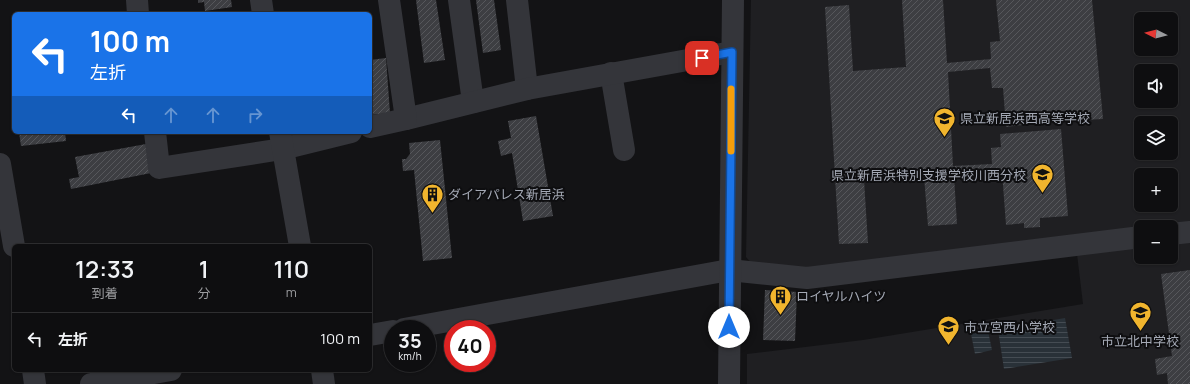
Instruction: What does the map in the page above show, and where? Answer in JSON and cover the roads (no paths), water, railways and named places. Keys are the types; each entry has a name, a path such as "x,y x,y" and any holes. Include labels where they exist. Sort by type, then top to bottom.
{"street":[{"path":"137,0 138,12"},
{"path":"261,0 263,12"},
{"path":"388,0 406,118"},
{"path":"459,0 473,102"},
{"path":"517,0 527,89"},
{"path":"729,384 733,0"},
{"path":"372,126 527,89 732,52"},
{"path":"611,73 624,150"},
{"path":"155,134 159,168 281,140 334,134"},
{"path":"281,140 300,244"},
{"path":"0,164 14,244"},
{"path":"1178,233 1190,232"},
{"path":"436,323 730,270 808,278 1134,238"},
{"path":"372,335 384,333"},
{"path":"33,372 35,384"},
{"path":"90,384 159,372"},
{"path":"322,372 324,384"}],"place":[{"name":"県立新居浜西高等学校","path":"945,138"},
{"name":"県立新居浜特別支援学校川西分校","path":"1042,194"},
{"name":"ダイアパレス新居浜","path":"433,214"},
{"name":"ロイヤルハイツ","path":"780,316"},
{"name":"市立北中学校","path":"1140,332"},
{"name":"市立宮西小学校","path":"949,346"}]}
